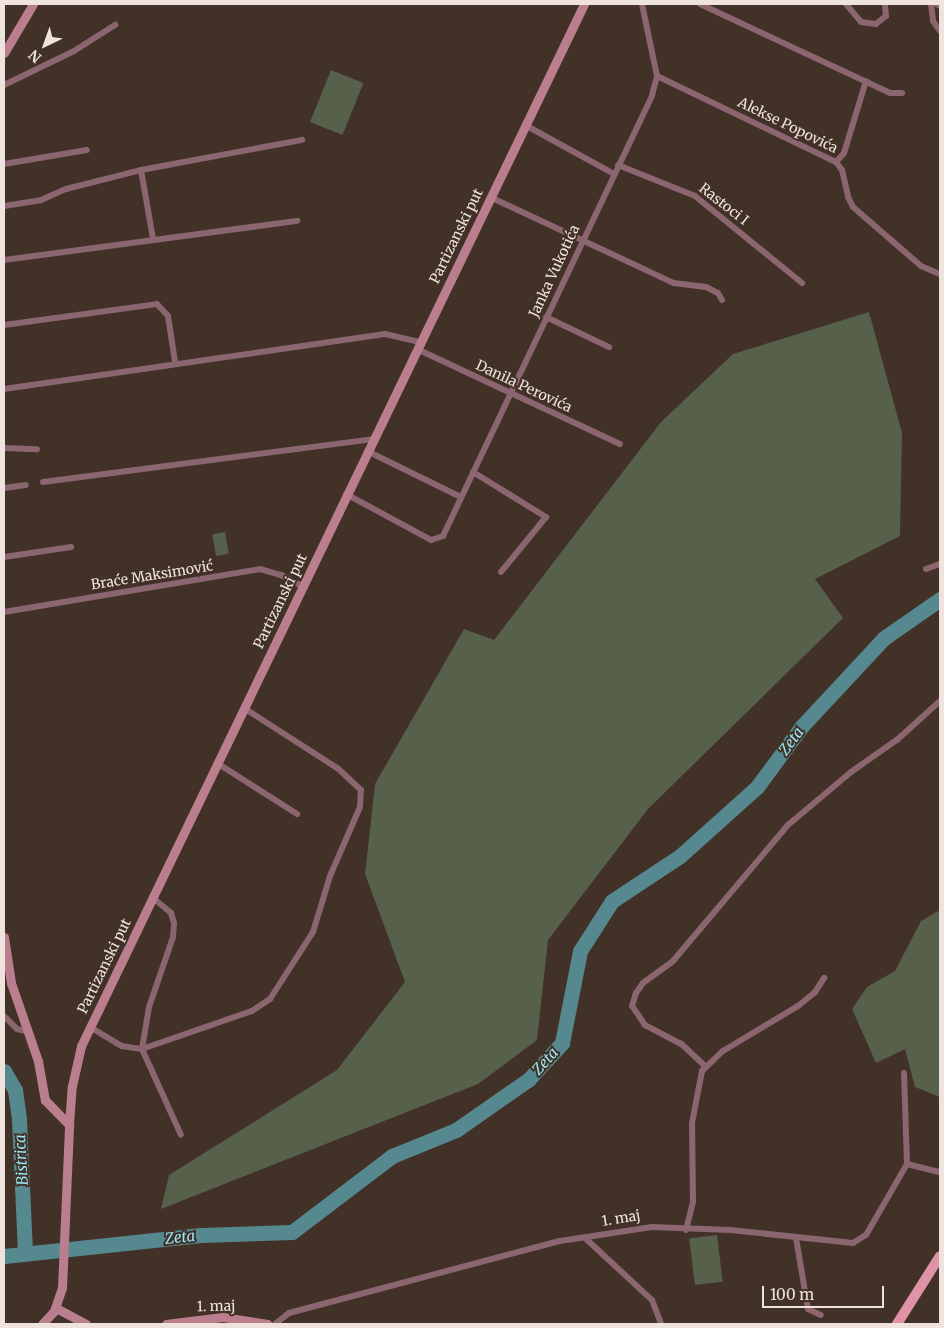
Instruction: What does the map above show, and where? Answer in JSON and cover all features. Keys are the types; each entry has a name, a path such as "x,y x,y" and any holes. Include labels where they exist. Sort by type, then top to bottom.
{"main road":[{"path":"897,1324 940,1256"}],"street":[{"path":"4,53 33,4"},
{"name":"Partizanski put","path":"56,1308 62,1288 67,1228 69,1125 79,1054 152,897 584,4"},
{"name":"Janka Vukotića","path":"346,494 421,536 438,540 443,536 652,95 657,76 642,4"},
{"path":"700,4 890,93 902,93"},
{"path":"846,4 851,13 861,22 876,24 886,16 885,4"},
{"path":"931,4 933,21 940,31"},
{"path":"936,4 940,6"},
{"path":"4,85 74,51 114,25"},
{"name":"Alekse Popovića","path":"657,76 836,162 842,170 848,197 853,207 921,266 940,274"},
{"path":"836,162 844,153 866,81"},
{"path":"525,125 614,174"},
{"path":"4,206 42,200 66,189 141,170 302,140"},
{"path":"4,164 87,150"},
{"name":"Rastoci I","path":"618,165 695,196 802,283"},
{"path":"141,170 152,239"},
{"path":"490,197 674,283 706,287 718,293 722,300"},
{"path":"4,260 297,221"},
{"path":"4,325 157,304 168,316 174,362"},
{"path":"546,317 609,347"},
{"name":"Danila Perovića","path":"4,389 174,362 385,334 419,345 510,394 620,444"},
{"path":"43,482 373,439"},
{"path":"4,448 37,449"},
{"path":"367,451 462,497"},
{"path":"473,472 546,517 501,572"},
{"path":"4,488 26,485"},
{"path":"4,557 71,546"},
{"path":"926,569 940,564"},
{"name":"Braće Maksimović","path":"4,612 260,569 281,575 302,586"},
{"path":"705,1066 681,1044 652,1030 640,1020 632,1006 636,993 643,983 674,961 788,825 851,772 898,739 940,701"},
{"path":"90,1027 122,1046 142,1049 252,1011 270,999 313,932 330,876 360,808 361,790 350,779 309,748 244,708"},
{"path":"217,763 297,814"},
{"path":"152,897 165,906 174,923 173,937 150,1007 142,1049 182,1135"},
{"path":"4,937 11,984 25,1031 38,1061 45,1100 69,1125"},
{"path":"686,1230 692,1202 692,1123 699,1077 705,1066 767,1023 798,1006 815,992 824,978"},
{"path":"4,1016 17,1029 25,1031"},
{"path":"904,1073 907,1164 940,1172"},
{"name":"1. maj","path":"275,1324 289,1313 560,1241 652,1227 686,1230 730,1230 843,1243 860,1241 907,1164"},
{"path":"585,1238 652,1300 661,1324"},
{"path":"796,1238 808,1309 821,1316"},
{"path":"42,1324 56,1308 86,1324"},
{"name":"1. maj","path":"166,1324 223,1317 267,1324"}],"green space":[{"path":"331,70 363,83 342,135 310,122"},
{"path":"869,312 902,433 900,536 815,579 843,618 648,809 548,940 537,1040 478,1084 161,1209 169,1175 337,1070 405,982 365,874 375,784 464,629 494,640 661,422 733,354"},
{"path":"225,532 229,554 216,556 212,534"},
{"path":"938,911 940,914 940,1097 915,1087 905,1049 876,1063 852,1009 867,987 895,971 921,921"},
{"path":"717,1235 723,1282 695,1285 689,1238"}],"waterway":[{"name":"Zeta","path":"4,1256 201,1235 292,1232 392,1156 456,1130 529,1079 562,1043 580,951 612,901 680,856 757,787 802,726 884,638 940,599"},
{"name":"Bistrica","path":"4,1071 15,1090 19,1120 25,1252"}]}
